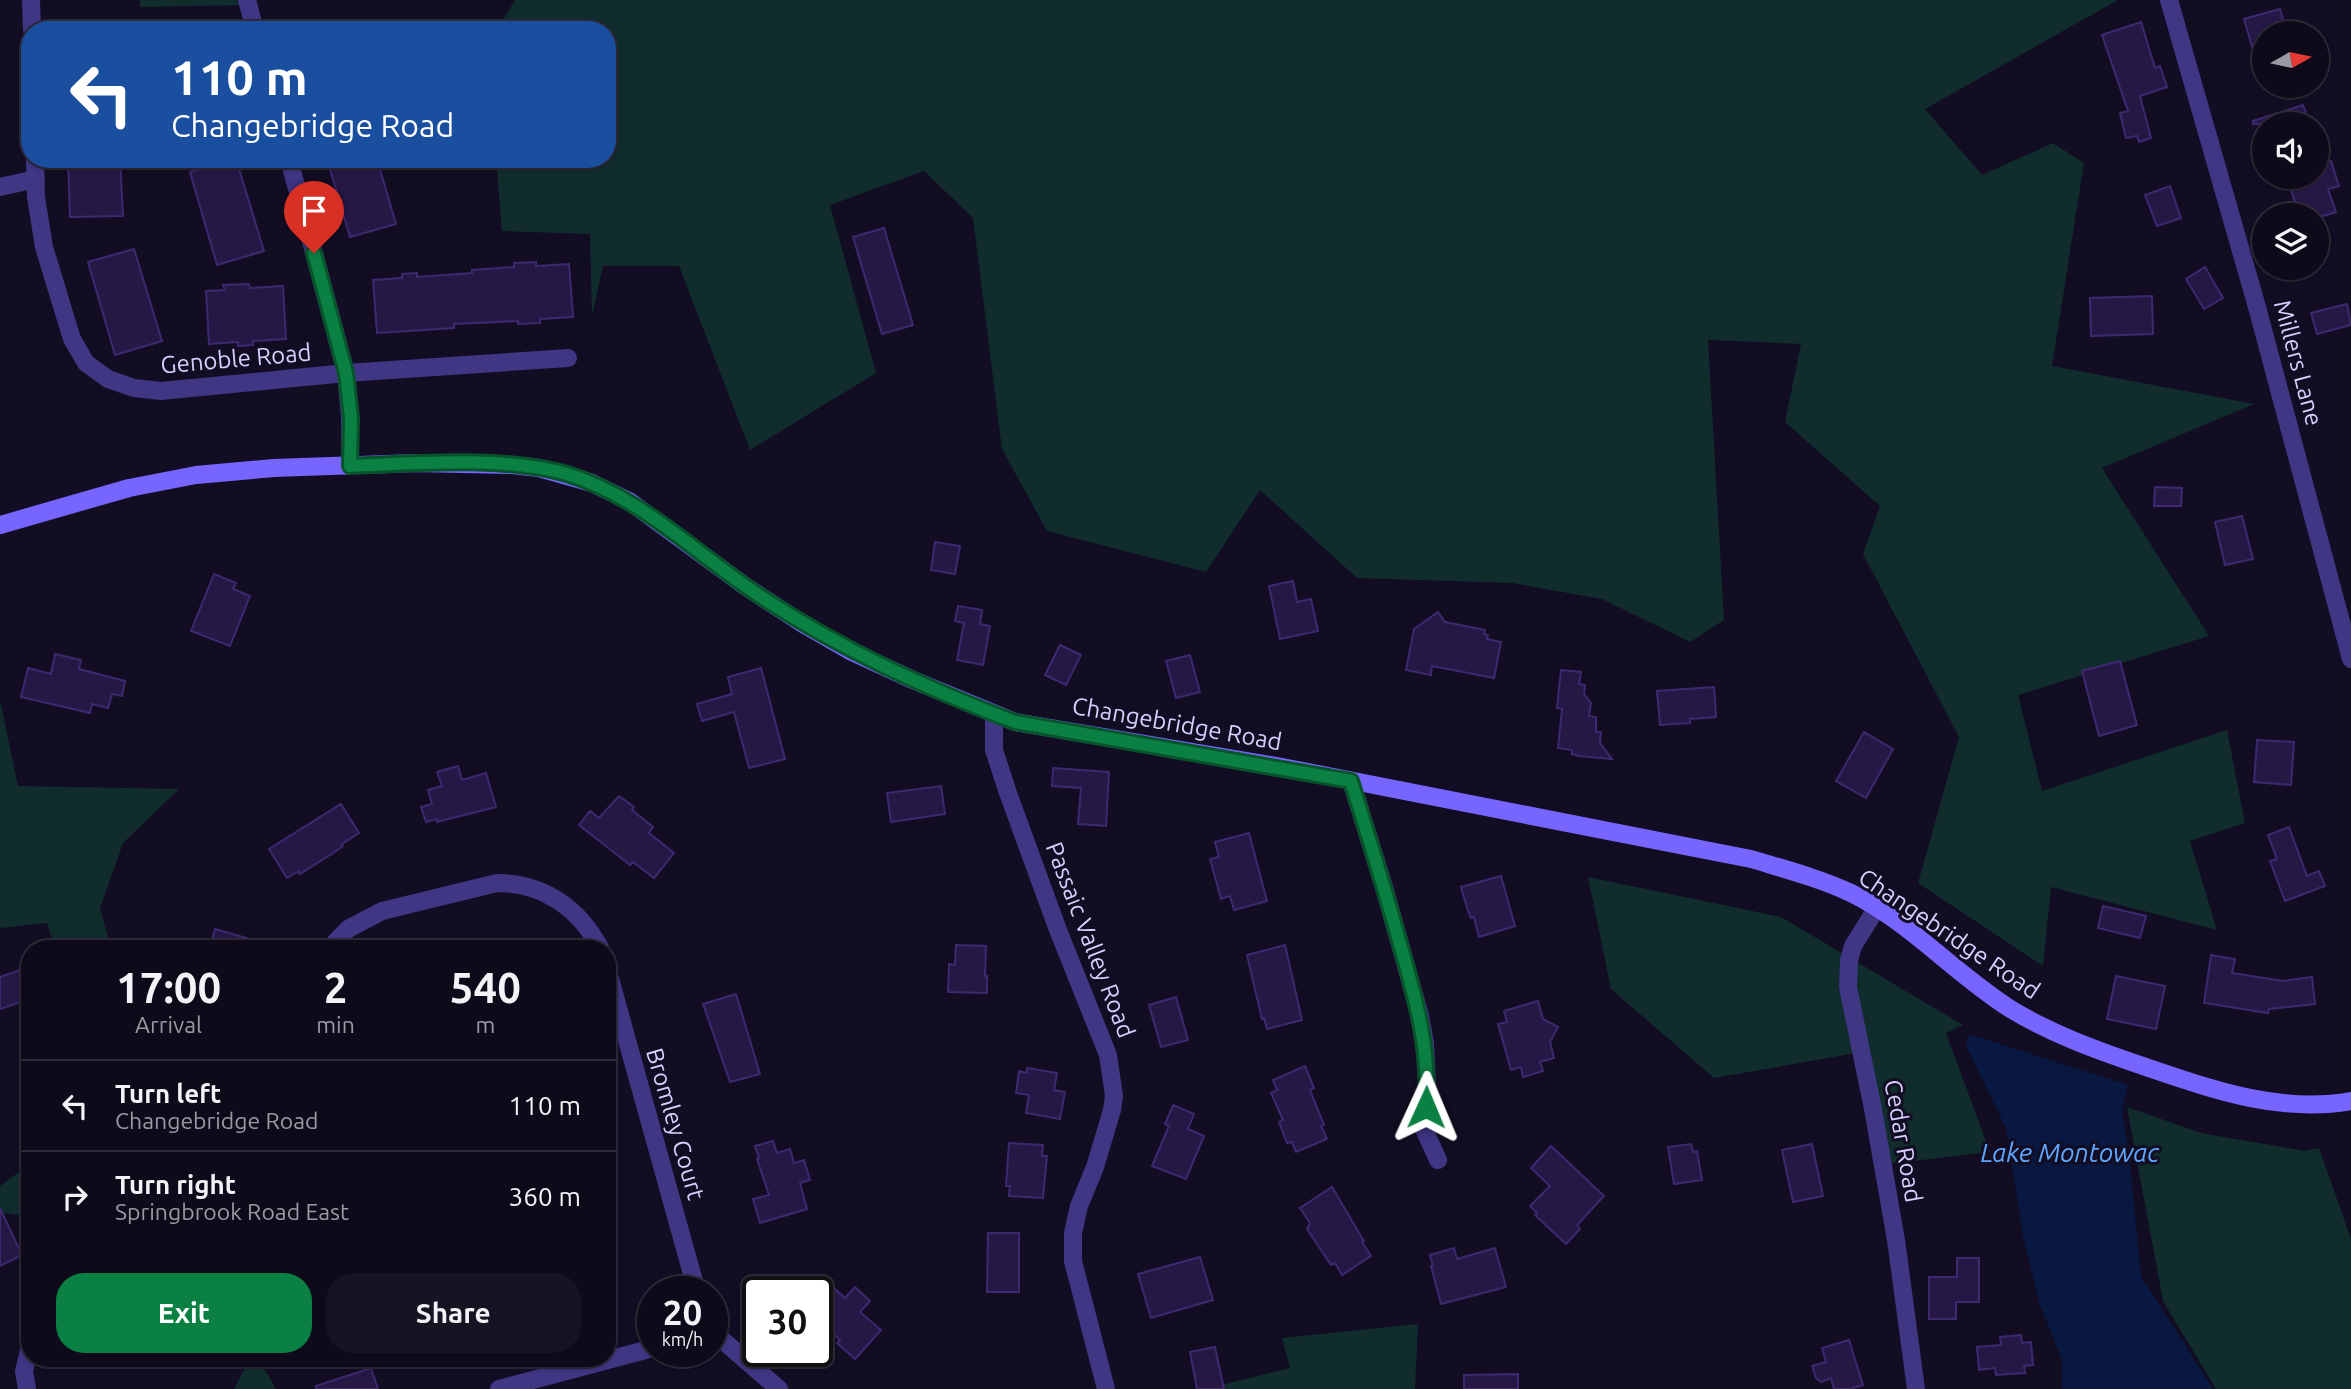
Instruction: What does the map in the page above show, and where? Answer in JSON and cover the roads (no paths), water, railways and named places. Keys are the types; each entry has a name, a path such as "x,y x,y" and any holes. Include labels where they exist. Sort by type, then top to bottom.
{"main road":[{"name":"Changebridge Road","path":"0,525 130,488 197,475 274,468 416,463 512,465 566,474 629,501 745,586 850,651 913,681 1015,722 1351,781 1751,859 1807,876 1852,894 1914,934 1978,987 2011,1010 2112,1055 2220,1092 2260,1101 2301,1105 2351,1101"}],"street":[{"path":"31,0 32,21"},
{"path":"247,0 253,21"},
{"name":"Millers Lane","path":"2169,0 2258,307 2351,659"},
{"name":"Genoble Road","path":"35,168 44,247 72,339 86,362 107,379 134,388 161,391 346,373 568,358"},
{"path":"291,168 346,373 351,418 350,466"},
{"path":"0,187 36,179"},
{"name":"Passaic Valley Road","path":"994,714 994,750 1008,793 1058,930 1108,1055 1114,1096 1112,1110 1073,1233 1073,1261 1106,1389"},
{"path":"1351,781 1382,879 1420,1016 1425,1043 1427,1085 1424,1129 1438,1160"},
{"path":"338,940 348,929 382,911 496,883 537,889 582,920 595,940"},
{"name":"Cedar Road","path":"1875,909 1853,946 1847,973 1848,987 1896,1240 1916,1389"},
{"name":"Bromley Court","path":"616,1000 693,1276"},
{"path":"728,1346 779,1389"},
{"path":"616,1358 637,1352"},
{"path":"25,1367 27,1389"},
{"path":"499,1389 582,1367"}],"water":[{"name":"Lake Montowac","path":"1969,1034 2128,1085 2122,1112 2129,1154 2141,1276 2213,1389 2062,1389 2062,1360 2040,1305 2023,1236 2006,1128 1966,1046"}]}
